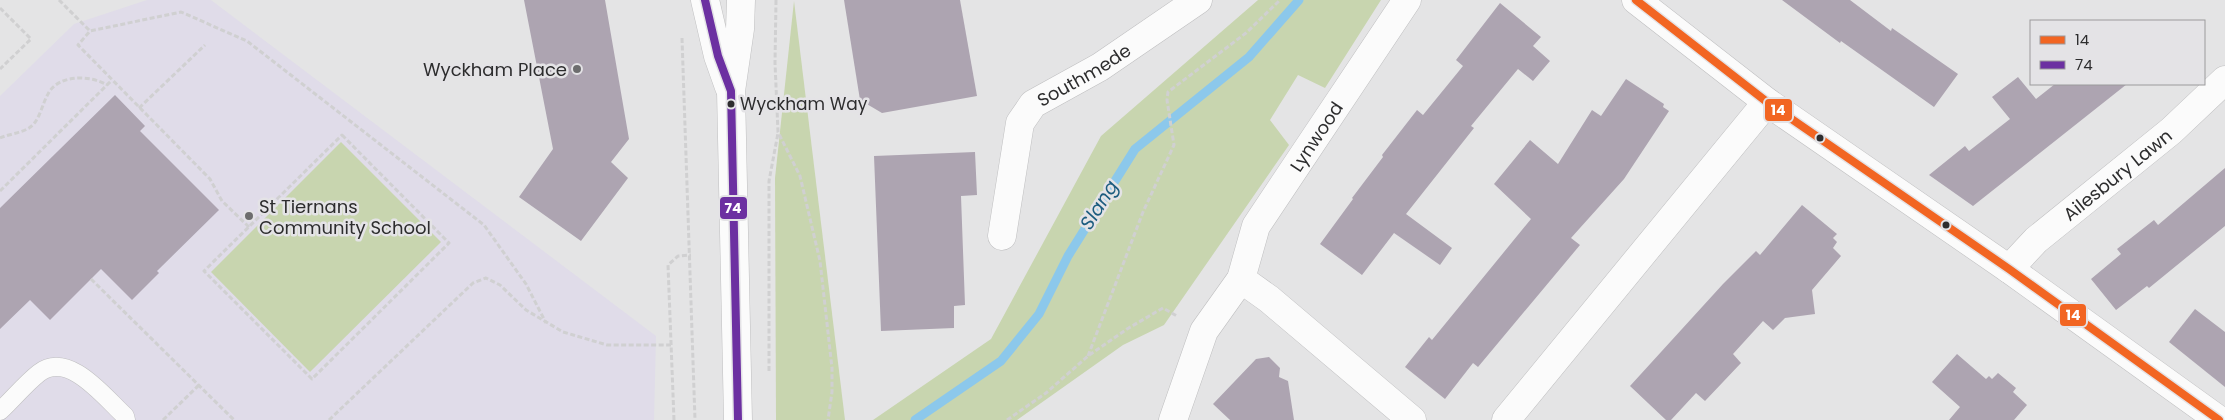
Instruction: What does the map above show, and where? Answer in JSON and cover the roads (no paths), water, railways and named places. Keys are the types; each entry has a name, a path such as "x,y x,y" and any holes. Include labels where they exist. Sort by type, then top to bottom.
{"street":[{"path":"705,0 718,56 731,91"},
{"path":"738,420 731,91 740,29 741,0"},
{"name":"Southmede","path":"1002,236 1020,123 1033,104 1100,67 1198,0"},
{"name":"Lynwood","path":"1173,420 1204,331 1241,279 1256,226 1407,0"},
{"path":"1636,0 1767,102 2009,269 2219,420"},
{"name":"Ailesbury Lawn","path":"2009,269 2036,240 2170,131 2225,80"},
{"path":"1506,420 1767,102"},
{"path":"1241,279 1269,299 1412,420"}],"lane":[{"path":"0,411 41,372 60,366 80,374 125,416 126,420"}],"waterway":[{"name":"Slang","path":"915,420 1001,361 1039,314 1068,256 1135,149 1249,57 1299,0"}],"place":[{"name":"Wyckham Place","path":"577,69"},
{"name":"Wyckham Way","path":"731,104"},
{"name":"St Tiernans Community School","path":"249,216"}]}
